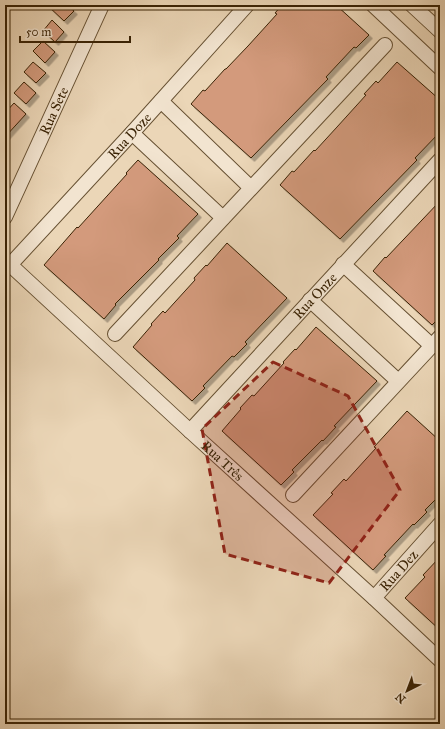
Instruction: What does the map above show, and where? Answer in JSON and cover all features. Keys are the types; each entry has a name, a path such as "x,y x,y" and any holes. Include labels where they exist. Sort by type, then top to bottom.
{"street":[{"name":"Rua Sete","path":"5,217 102,5"},
{"name":"Rua Doze","path":"7,262 132,133 248,5"},
{"path":"373,5 440,68"},
{"path":"412,5 440,31"},
{"path":"115,334 384,45"},
{"path":"161,101 251,188"},
{"path":"132,133 224,218"},
{"name":"Rua Onze","path":"190,431 440,160"},
{"name":"Rua Três","path":"7,262 440,660"},
{"path":"293,495 436,341 343,264"},
{"path":"310,300 398,382"},
{"name":"Rua Dez","path":"374,598 440,524"}],"highlighted area":[{"path":"273,362 348,396 400,490 329,583 225,554 202,429"}],"building":[{"path":"47,5 67,5 74,11 64,21"},
{"path":"282,5 336,5 369,35 356,48 354,47 326,77 328,79 251,158 191,104 203,90 205,91 248,46 277,14 275,13"},
{"path":"52,20 64,32 55,42 43,31"},
{"path":"43,41 55,52 45,63 33,51"},
{"path":"33,62 46,73 36,83 24,72"},
{"path":"397,62 440,100 440,132 415,158 417,160 340,239 280,185 292,171 294,172 314,150 315,151 366,95 364,94 376,81 378,83"},
{"path":"24,82 36,93 26,104 14,93"},
{"path":"14,103 26,114 5,137 5,113"},
{"path":"138,160 198,214 177,236 179,238 115,304 116,305 104,319 44,265"},
{"path":"440,201 440,317 432,325 373,271"},
{"path":"227,243 287,298 245,342 247,344 234,357 232,356 203,386 205,388 192,401 133,347 152,325 151,324 163,311 165,313 195,280 194,278 206,265 207,266"},
{"path":"316,327 377,381 334,426 336,427 323,441 322,440 292,470 294,472 281,485 222,431 241,409 240,408 252,395 254,396"},
{"path":"407,411 440,441 440,495 425,510 427,512 414,525 413,524 384,555 386,556 373,570 313,515 333,494 331,493 344,479 346,481 376,448 374,447"},
{"path":"440,557 440,630 405,598 425,577 423,575"}]}
